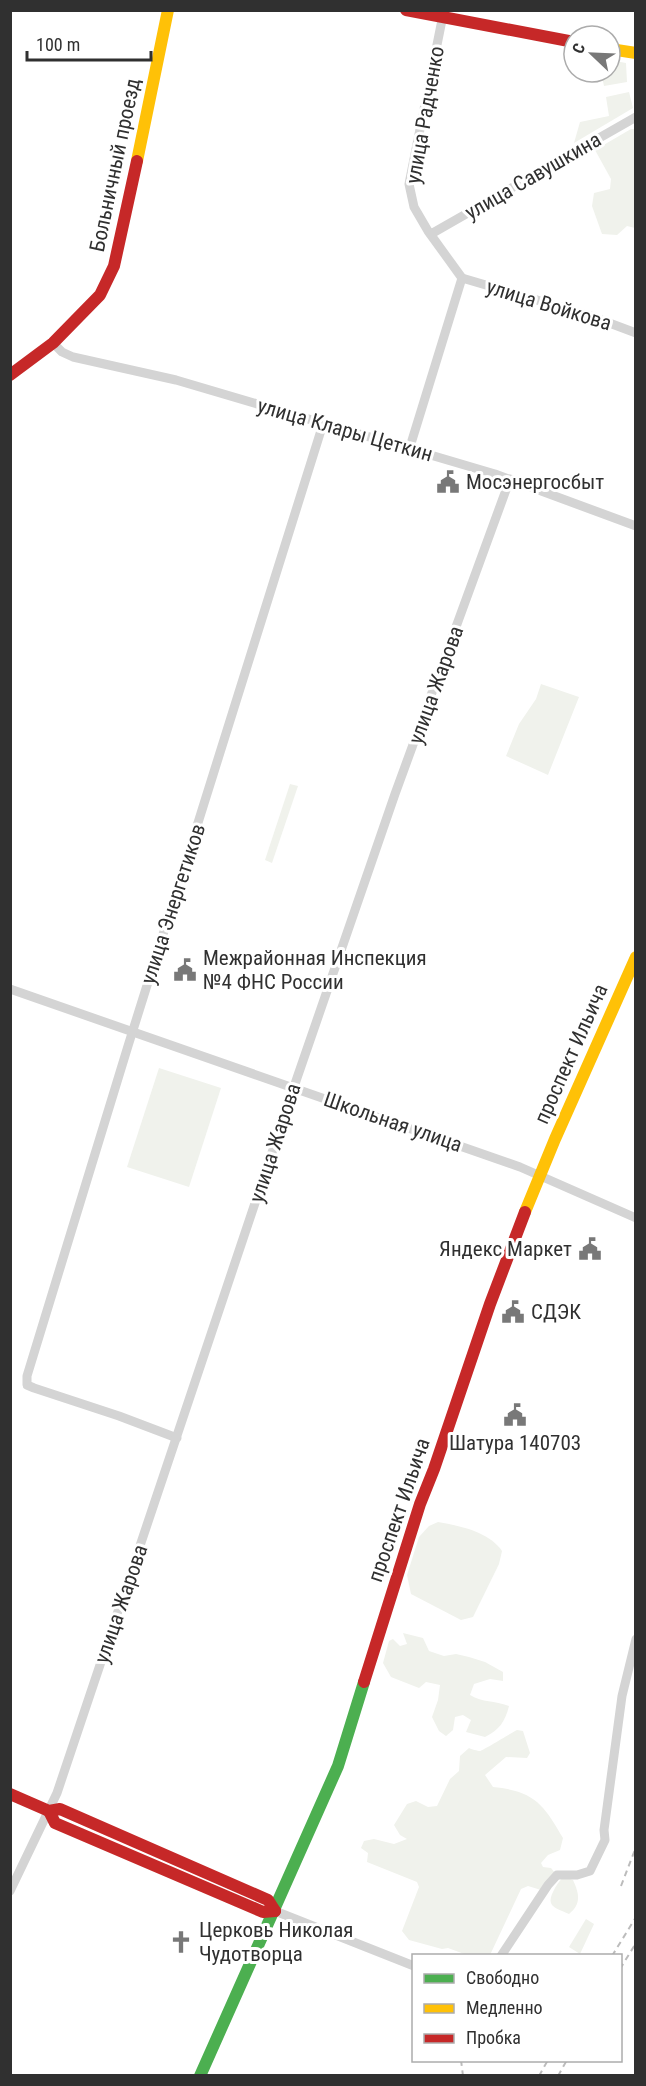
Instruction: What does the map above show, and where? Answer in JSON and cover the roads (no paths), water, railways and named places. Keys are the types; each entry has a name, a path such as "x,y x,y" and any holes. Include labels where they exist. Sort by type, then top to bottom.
{"street":[{"name":"Больничный проезд","path":"10,375 53,342 99,295 116,259 168,10"},
{"path":"406,10 443,14 562,39"},
{"name":"улица Радченко","path":"443,14 409,184 414,207 462,278"},
{"name":"улица Савушкина","path":"431,234 636,117"},
{"path":"409,450 462,278"},
{"name":"улица Войкова","path":"462,278 588,315 636,333"},
{"name":"улица Клары Цеткин","path":"53,342 73,357 176,381 510,479 636,526"},
{"name":"улица Энергетиков","path":"177,1438 27,1384 27,1376 323,424"},
{"name":"улица Жарова","path":"10,1891 57,1793 395,794 510,479"},
{"name":"проспект Ильича","path":"200,2076 338,1766 420,1504 490,1304 540,1175 636,957"},
{"name":"Школьная улица","path":"10,989 540,1175 636,1218"},
{"path":"502,1954 557,1875 577,1875 590,1871 605,1840 604,1830 622,1696 636,1639"},
{"path":"10,1794 49,1811 56,1823 263,1912 274,1911 412,1965"}],"railway":[{"path":"621,1886 636,1847"},
{"path":"613,1954 636,1917"},
{"path":"622,1966 636,1943"},
{"path":"461,2062 463,2076"},
{"path":"539,2076 547,2062"},
{"path":"558,2076 566,2062"}],"place":[{"name":"Мосэнергосбыт","path":"448,482"},
{"name":"Межрайонная Инспекция №4 ФНС России","path":"185,970"},
{"name":"Яндекс Маркет","path":"590,1249"},
{"name":"СДЭК","path":"513,1312"},
{"name":"Шатура 140703","path":"515,1415"},
{"name":"Церковь Николая Чудотворца","path":"181,1942"}]}
